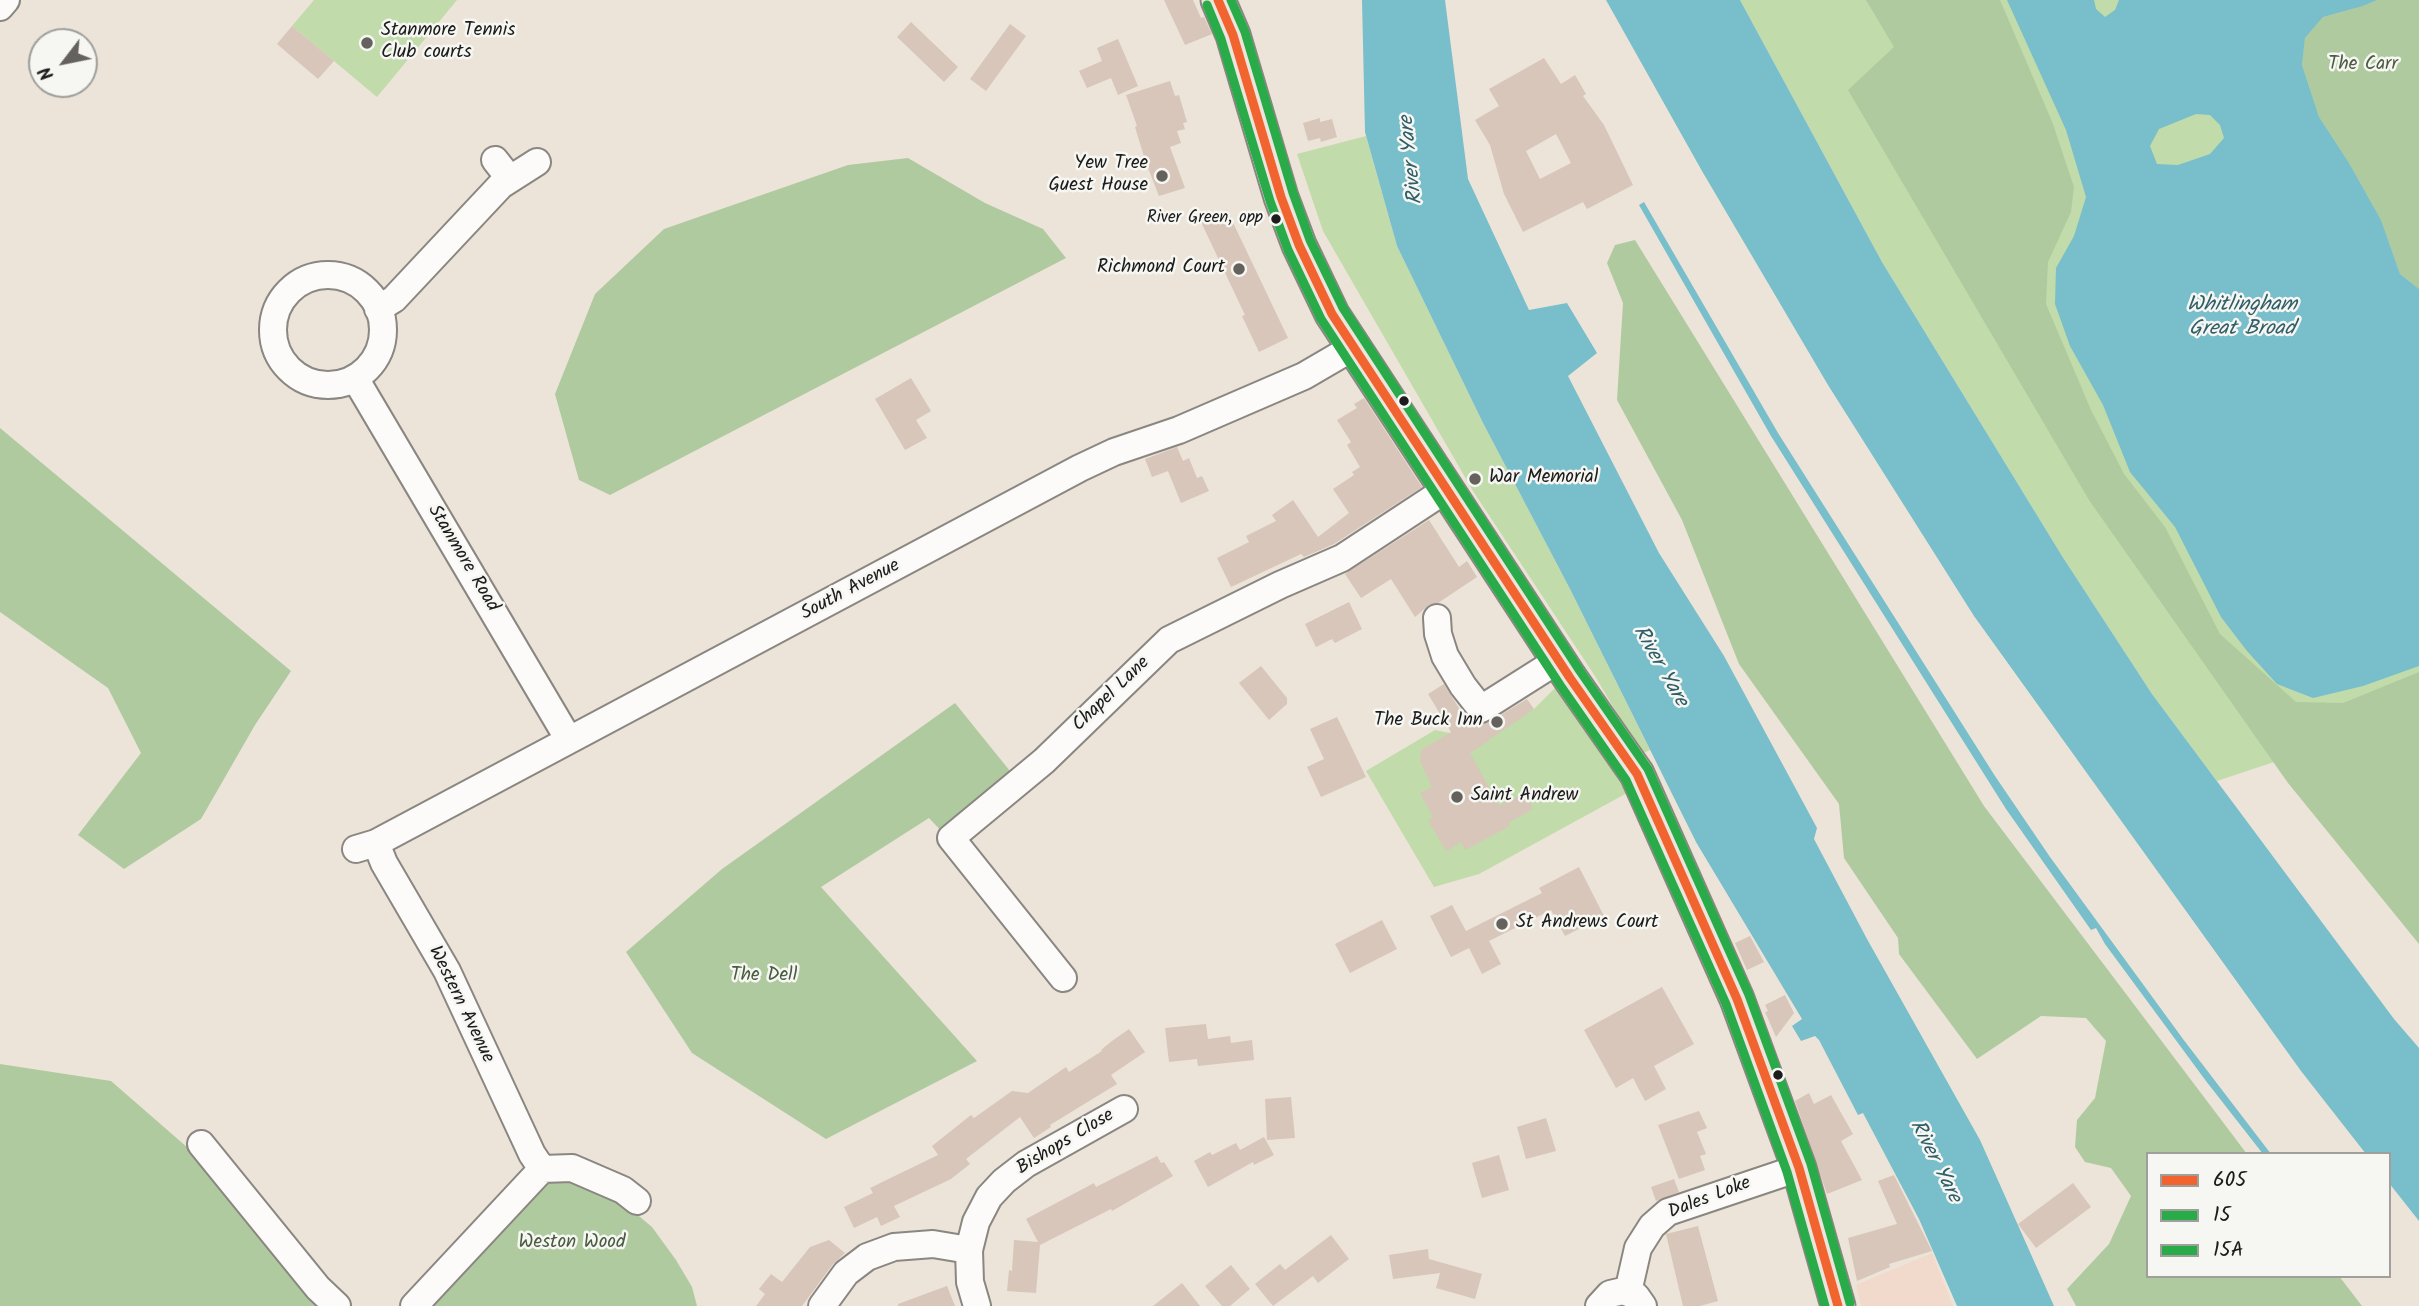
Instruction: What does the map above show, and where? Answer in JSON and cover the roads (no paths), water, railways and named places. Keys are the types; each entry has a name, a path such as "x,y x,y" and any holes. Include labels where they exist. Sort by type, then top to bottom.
{"main road":[{"path":"1218,0 1233,35 1281,197 1320,291 1352,348 1560,659 1570,678 1637,774 1737,999 1799,1168 1838,1306"}],"street":[{"path":"378,309 394,299 501,185 503,170 537,162"},
{"path":"327,275 346,278 365,290 378,309 383,324 380,348 370,366 355,379 337,385 318,385 299,378 283,363 274,345 272,330 277,308 289,290 307,279 327,275"},
{"name":"South Avenue","path":"366,846 1080,468 1179,430 1304,376 1352,348"},
{"name":"Stanmore Road","path":"355,379 569,740"},
{"name":"Chapel Lane","path":"1063,978 951,838 1044,761 1169,640 1279,585 1342,558 1447,489"},
{"path":"1437,618 1438,634 1446,656 1463,686 1473,714 1560,659"},
{"name":"Western Avenue","path":"366,846 384,863 447,971 532,1154 542,1169"},
{"name":"Bishops Close","path":"978,1306 970,1282 968,1250 976,1222 989,1197 1026,1164 1124,1109"},
{"path":"201,1144 337,1306"},
{"path":"414,1306 542,1169 572,1168 623,1189 637,1201"},
{"name":"Dales Loke","path":"1599,1306 1610,1294 1636,1299 1638,1248 1653,1226 1668,1212 1799,1168"},
{"path":"822,1306 846,1273 867,1256 894,1247 933,1244 968,1250"}],"water":[{"name":"River Yare","path":"1362,0 1445,0 1468,179 1529,310 1567,303 1597,353 1568,376 1659,553 1724,656 1817,828 1814,839 1980,1140 2054,1306 1957,1306 1919,1219 1863,1113 1858,1115 1819,1040 1815,1036 1801,1041 1792,1026 1802,1019 1696,842 1570,589 1483,423 1397,246 1365,132"},
{"path":"1606,0 1740,0 1882,262 2062,556 2152,694 2394,1019 2419,1048 2419,1221 2391,1186 2391,1152 2364,1152 2301,1071 1974,616 1828,385 1702,171"},
{"name":"Whitlingham Great Broad","path":"2007,0 2094,0 2096,9 2105,17 2115,10 2119,0 2377,0 2323,17 2305,38 2302,65 2319,117 2381,220 2400,274 2419,289 2419,666 2363,686 2313,698 2277,684 2221,617 2175,527 2130,472 2103,405 2070,346 2055,304 2056,268 2074,236 2086,197 2066,130","holes":["2196,114 2210,115 2220,125 2224,138 2210,154 2178,165 2157,164 2150,146 2159,129"]},
{"path":"1644,202 1778,433 1995,776 2050,857 2269,1152 2261,1152 2206,1081 2096,928 2091,930 2006,809 1771,436 1639,205"}],"place":[{"name":"Stanmore Tennis Club courts","path":"367,43"},
{"name":"Yew Tree Guest House","path":"1162,176"},
{"name":"River Green, opp","path":"1276,219"},
{"name":"Richmond Court","path":"1239,269"},
{"name":"War Memorial","path":"1475,479"},
{"name":"The Buck Inn","path":"1497,722"},
{"name":"Saint Andrew","path":"1457,797"},
{"name":"St Andrews Court","path":"1502,924"}],"park label":[{"name":"The Carr","path":"2363,66"},
{"name":"The Dell","path":"764,977"},
{"name":"Weston Wood","path":"572,1244"}]}
